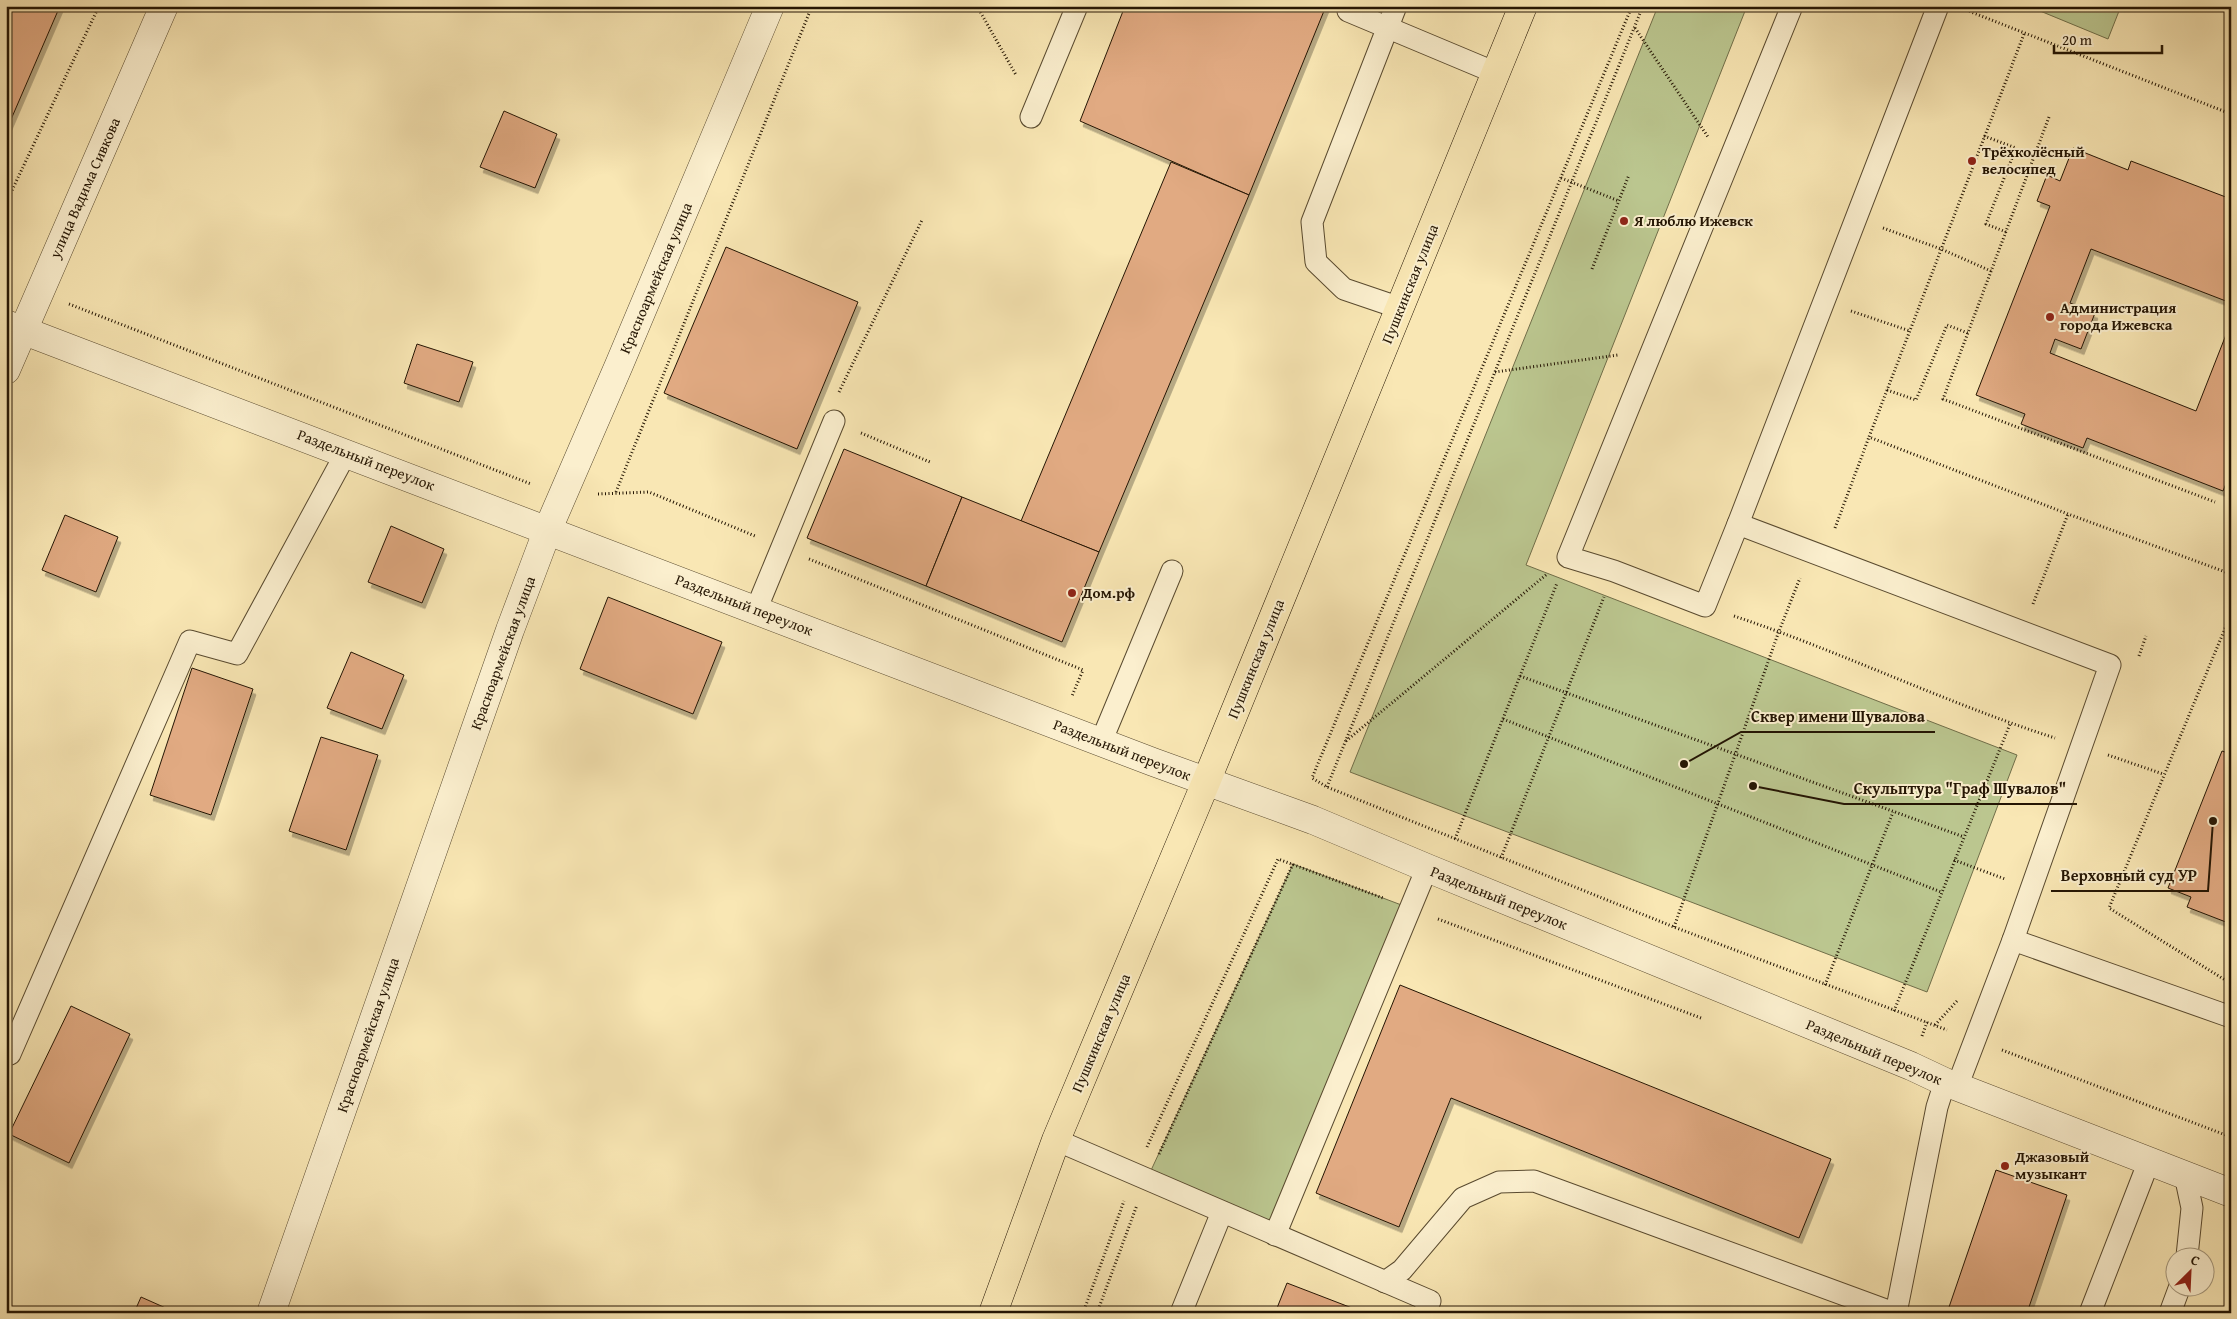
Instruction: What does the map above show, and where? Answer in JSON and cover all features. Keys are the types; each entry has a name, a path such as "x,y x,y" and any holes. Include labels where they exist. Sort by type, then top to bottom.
{"main road":[{"name":"Пушкинская улица","path":"993,1313 1056,1140 1206,782 1523,6"}],"street":[{"name":"улица Вадима Сивкова","path":"6,370 14,327 39,292 164,6"},
{"name":"Красноармейская улица","path":"271,1313 510,630 548,529 770,6"},
{"name":"Раздельный переулок","path":"14,327 548,529 756,610 1106,731 1206,782 1313,820 1951,1084 2231,1193"}],"lane":[{"path":"1033,112 1077,6"},
{"path":"1396,6 1312,222 1316,262 1344,289 1400,308"},
{"path":"1792,6 1568,557 1614,571 1704,606 1738,524 1938,6"},
{"path":"1348,11 1496,73"},
{"path":"756,610 834,421"},
{"path":"6,1052 10,1054 190,641 237,654 346,453"},
{"path":"1384,1282 1402,1270 1464,1198 1499,1182 1534,1181 1895,1313 1937,1106 1951,1084 2013,940 2110,665 1738,524"},
{"path":"1106,731 1172,570"},
{"path":"1276,1235 1427,868"},
{"path":"2013,940 2231,1017"},
{"path":"1056,1140 1430,1302 1424,1313"},
{"path":"2090,1313 2149,1161"},
{"path":"2185,1175 2192,1208 2188,1246"},
{"path":"1181,1313 1222,1212"},
{"path":"2170,1313 2176,1296"}],"path":[{"path":"6,203 98,6"},
{"path":"616,492 812,6"},
{"path":"977,6 1033,112"},
{"path":"1632,6 1312,778 1327,787 1674,927 1780,631 1870,437 2024,34"},
{"path":"1327,787 1644,6"},
{"path":"1965,10 2231,114"},
{"path":"1635,27 1727,166"},
{"path":"2049,117 1943,399 2215,502"},
{"path":"1984,136 2016,148 1986,224 2006,232"},
{"path":"1592,269 1629,175"},
{"path":"1562,178 1619,201"},
{"path":"1856,218 1941,249 1991,271"},
{"path":"922,220 826,418 930,462"},
{"path":"39,292 562,496 616,492 649,492 1083,670 1070,703 1106,731"},
{"path":"1824,301 1910,331"},
{"path":"1887,390 1916,400 1947,325 1968,333"},
{"path":"1495,372 1652,350"},
{"path":"1870,437 2068,514 2231,574"},
{"path":"2022,632 2068,514"},
{"path":"1345,741 1568,557"},
{"path":"1455,839 1568,557"},
{"path":"1501,858 1614,571"},
{"path":"1704,606 1780,631 2010,724 2163,774"},
{"path":"2231,614 2109,908 2231,984"},
{"path":"2136,663 2146,636"},
{"path":"1520,676 1964,837"},
{"path":"1503,719 1941,892"},
{"path":"1894,1011 2010,724"},
{"path":"1825,985 1893,812"},
{"path":"1083,1313 1141,1176 1278,859 1293,864 1141,1176 1098,1313"},
{"path":"1954,860 2031,889"}],"green space":[{"path":"1658,6 1747,6 1526,565 2017,755 1927,992 1350,772"},
{"path":"2028,6 2121,6 2108,39"},
{"path":"1293,864 1412,909 1275,1235 1147,1179"}],"building":[{"path":"6,6 60,6 6,131"},
{"path":"1125,6 1326,6 1249,195 1080,121"},
{"path":"504,111 557,134 535,188 480,167"},
{"name":"Администрация города Ижевска","path":"2073,148 2128,170 2131,161 2231,199 2231,303 2091,249 2070,303 2095,313 2081,349 2055,339 2050,353 2196,411 2231,322 2231,471 2223,491 2087,438 2083,448 2021,424 2025,414 1976,395 2050,206 2037,201 2047,175 2060,181"},
{"path":"1171,162 1249,195 1099,552 1021,521"},
{"path":"726,247 858,302 797,449 664,393"},
{"path":"417,344 473,362 459,402 404,383"},
{"path":"844,449 962,497 926,586 807,538"},
{"path":"962,497 1099,552 1062,642 926,586"},
{"path":"65,515 118,537 96,592 42,570"},
{"path":"391,526 444,549 422,603 368,582"},
{"path":"608,597 722,642 693,714 580,669"},
{"path":"351,652 404,675 382,729 327,708"},
{"path":"192,668 253,689 211,815 150,795"},
{"path":"321,737 378,755 346,850 289,831"},
{"path":"2222,751 2231,754 2231,924 2187,907 2191,897 2168,888"},
{"path":"1400,985 1831,1159 1799,1238 1451,1098 1399,1227 1316,1193"},
{"path":"71,1006 130,1034 69,1163 9,1134"},
{"path":"1996,1170 2067,1195 2027,1313 1947,1313"},
{"path":"1287,1283 1365,1313 1275,1313"},
{"path":"141,1297 177,1313 134,1313"}],"place":[{"name":"Трёхколёсный велосипед","path":"1972,161"},
{"name":"Я люблю Ижевск","path":"1624,221"},
{"name":"Администрация города Ижевска","path":"2050,317"},
{"name":"Дом.рф","path":"1072,593"},
{"name":"Сквер имени Шувалова","path":"1684,764"},
{"name":"Скульптура \"Граф Шувалов\"","path":"1753,786"},
{"name":"Верховный суд УР","path":"2213,821"},
{"name":"Джазовый музыкант","path":"2005,1166"}]}
